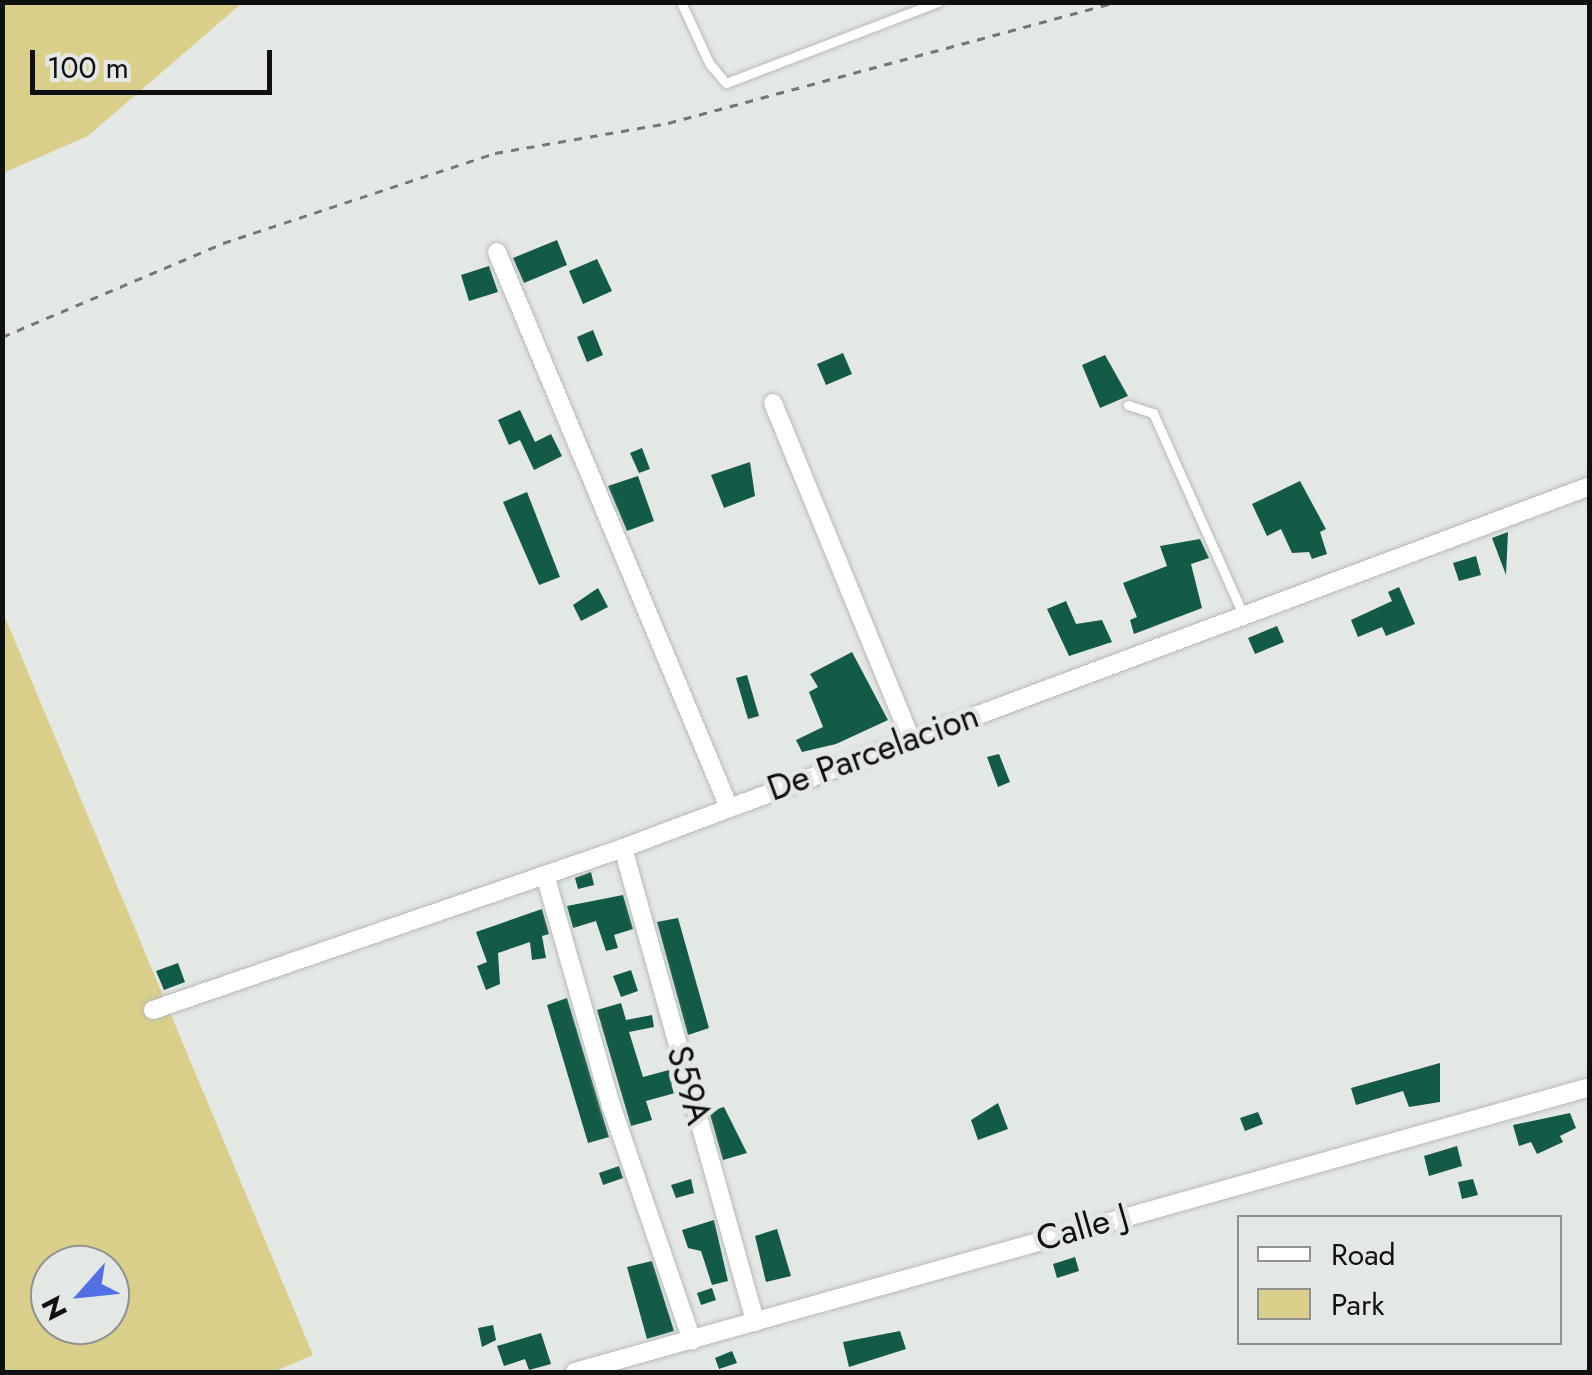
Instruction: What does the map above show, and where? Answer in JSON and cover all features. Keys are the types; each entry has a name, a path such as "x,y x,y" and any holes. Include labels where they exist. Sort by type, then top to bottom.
{"street":[{"path":"497,252 728,805"},
{"path":"773,403 910,739"},
{"name":"De Parcelacion","path":"154,1010 623,848 728,805 1590,486"},
{"name":"S59A","path":"623,848 754,1322"},
{"path":"545,875 611,1105 692,1340"},
{"name":"Calle J","path":"575,1372 1590,1087"}],"lane":[{"path":"681,2 726,83 938,2"},
{"path":"1128,405 1153,413 1243,614"}],"path":[{"path":"2,337 223,242 495,153 668,122 1115,2"}],"green space":[{"path":"3,2 242,3 88,136 3,173"},
{"path":"2,610 313,1355 273,1372 3,1372"}],"building":[{"path":"557,240 567,265 524,283 513,258"},
{"path":"597,259 612,291 583,304 569,271"},
{"path":"489,266 498,292 469,301 461,275"},
{"path":"593,330 603,355 587,362 577,337"},
{"path":"843,353 852,374 826,385 817,364"},
{"path":"1105,355 1128,396 1100,408 1082,365"},
{"path":"520,410 535,442 551,434 562,456 534,470 520,440 509,445 498,420"},
{"path":"642,448 650,469 639,473 630,453"},
{"path":"750,462 755,496 724,508 711,475"},
{"path":"638,476 654,521 627,531 608,486"},
{"path":"1300,481 1326,529 1320,532 1327,554 1312,559 1309,552 1292,553 1281,529 1267,536 1252,504"},
{"path":"527,492 560,577 539,585 503,502"},
{"path":"1508,532 1506,575 1492,538"},
{"path":"1200,539 1209,558 1191,564 1202,608 1134,634 1130,620 1137,617 1123,583 1167,566 1160,546"},
{"path":"1476,556 1481,575 1459,581 1453,563"},
{"path":"1399,587 1415,624 1386,636 1382,627 1358,637 1351,620 1392,601 1388,592"},
{"path":"598,588 608,607 581,621 573,605"},
{"path":"1066,601 1076,624 1102,620 1112,642 1069,656 1047,609"},
{"path":"1277,626 1284,642 1255,654 1248,638"},
{"path":"852,652 888,720 836,744 802,752 796,740 823,727 809,692 818,687 810,674"},
{"path":"747,675 759,716 748,719 736,678"},
{"path":"999,754 1010,782 998,787 987,757"},
{"path":"591,872 594,885 578,889 575,878"},
{"path":"623,895 633,929 614,935 618,948 606,951 596,921 573,928 567,906"},
{"path":"542,909 549,934 542,936 546,958 532,960 530,942 498,953 500,984 486,990 477,966 487,962 476,932"},
{"path":"678,918 709,1028 688,1035 657,922"},
{"path":"178,963 185,982 164,990 156,971"},
{"path":"631,970 638,991 621,997 613,976"},
{"path":"567,998 609,1137 588,1143 547,1005"},
{"path":"621,1003 626,1020 652,1015 654,1027 629,1032 643,1077 669,1070 675,1093 646,1101 652,1120 631,1126 597,1010"},
{"path":"1440,1063 1440,1102 1409,1107 1403,1091 1356,1105 1351,1088"},
{"path":"998,1103 1008,1129 978,1140 971,1120"},
{"path":"724,1107 747,1153 723,1160 709,1111"},
{"path":"1258,1112 1263,1124 1245,1131 1240,1118"},
{"path":"1570,1113 1576,1128 1560,1136 1563,1142 1537,1154 1531,1142 1519,1146 1513,1125"},
{"path":"1457,1146 1462,1166 1429,1176 1424,1156"},
{"path":"619,1166 623,1178 603,1185 599,1173"},
{"path":"691,1179 694,1193 676,1198 671,1185"},
{"path":"1473,1179 1478,1195 1462,1199 1458,1182"},
{"path":"714,1220 728,1281 712,1285 701,1251 688,1248 682,1230"},
{"path":"777,1229 791,1276 766,1282 755,1236"},
{"path":"1075,1257 1079,1271 1057,1278 1053,1264"},
{"path":"652,1261 674,1331 647,1339 627,1267"},
{"path":"712,1288 716,1300 701,1305 697,1293"},
{"path":"493,1325 496,1340 482,1347 478,1328"},
{"path":"900,1331 906,1349 849,1367 843,1342"},
{"path":"541,1333 551,1364 529,1370 525,1359 504,1366 497,1346"},
{"path":"732,1351 737,1363 719,1369 715,1358"}]}
